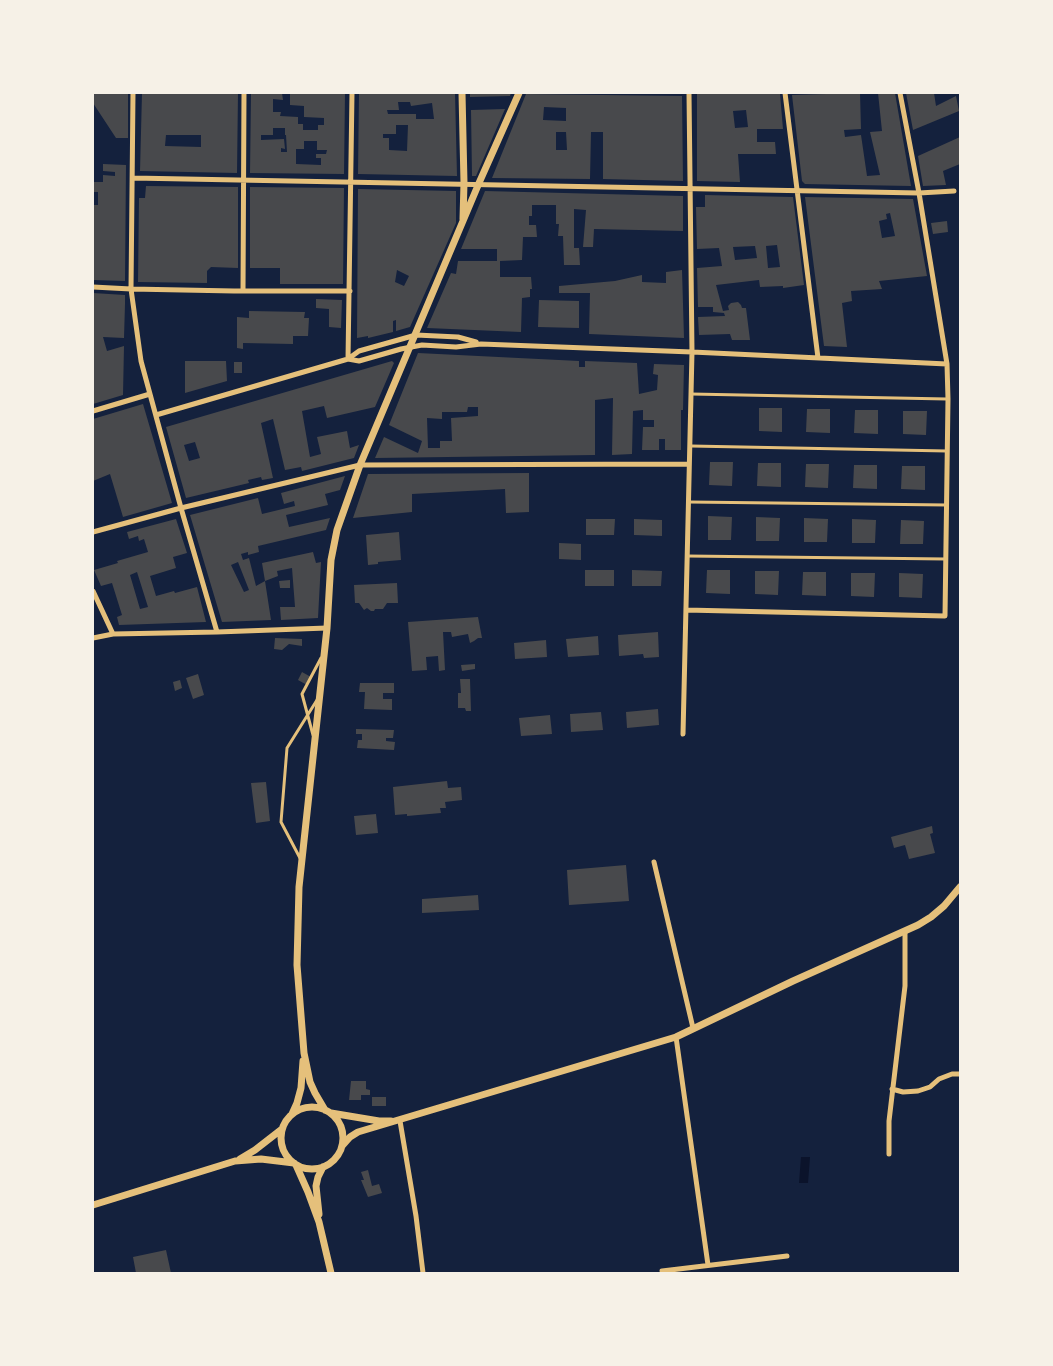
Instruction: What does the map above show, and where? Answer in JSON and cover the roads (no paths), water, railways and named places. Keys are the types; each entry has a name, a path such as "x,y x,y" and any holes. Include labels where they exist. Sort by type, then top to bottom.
{"street":[{"path":"134,93 131,290 141,361 217,632"},
{"path":"243,291 244,93"},
{"path":"348,359 352,93"},
{"path":"462,93 464,183 462,224"},
{"path":"342,1146 343,1132 338,1120 326,1111 310,1082 304,1053 297,965 299,887 337,530 360,465 519,93"},
{"path":"683,734 692,352 689,93"},
{"path":"785,93 818,357"},
{"path":"686,610 945,616 947,364 900,93"},
{"path":"133,178 919,193 954,191"},
{"path":"93,287 131,290 350,291"},
{"path":"156,415 348,359 359,351 416,335 458,337 481,344"},
{"path":"348,359 359,361 422,345 456,347 481,344 947,364"},
{"path":"93,411 150,394"},
{"path":"93,532 181,508 360,465 689,464"},
{"path":"93,591 113,634"},
{"path":"93,638 113,634 327,628"},
{"path":"654,862 693,1028"},
{"path":"235,1161 261,1159 294,1164 309,1169 323,1167 336,1159 342,1146 358,1132 676,1037 925,921 944,906 960,887"},
{"path":"889,1154 892,1089 905,986 905,931"},
{"path":"676,1037 708,1265"},
{"path":"93,1205 235,1161 255,1150 283,1129 291,1116 301,1088 304,1053"},
{"path":"892,1089 903,1092 918,1091 930,1087 939,1079 952,1074 960,1074"},
{"path":"291,1116 307,1108 316,1108 379,1121 400,1121"},
{"path":"400,1121 417,1216 423,1273"},
{"path":"283,1129 284,1151 294,1164 308,1192 319,1222 331,1273"},
{"path":"319,1222 316,1186 323,1167"},
{"path":"662,1271 787,1256"}],"lane":[{"path":"691,394 948,399"},
{"path":"690,446 947,452"},
{"path":"689,502 946,505"},
{"path":"687,556 946,559"},
{"path":"315,744 302,694 325,651"},
{"path":"302,861 281,822 287,748 320,696"}],"water":[{"path":"801,1157 810,1157 808,1183 799,1183"}]}
